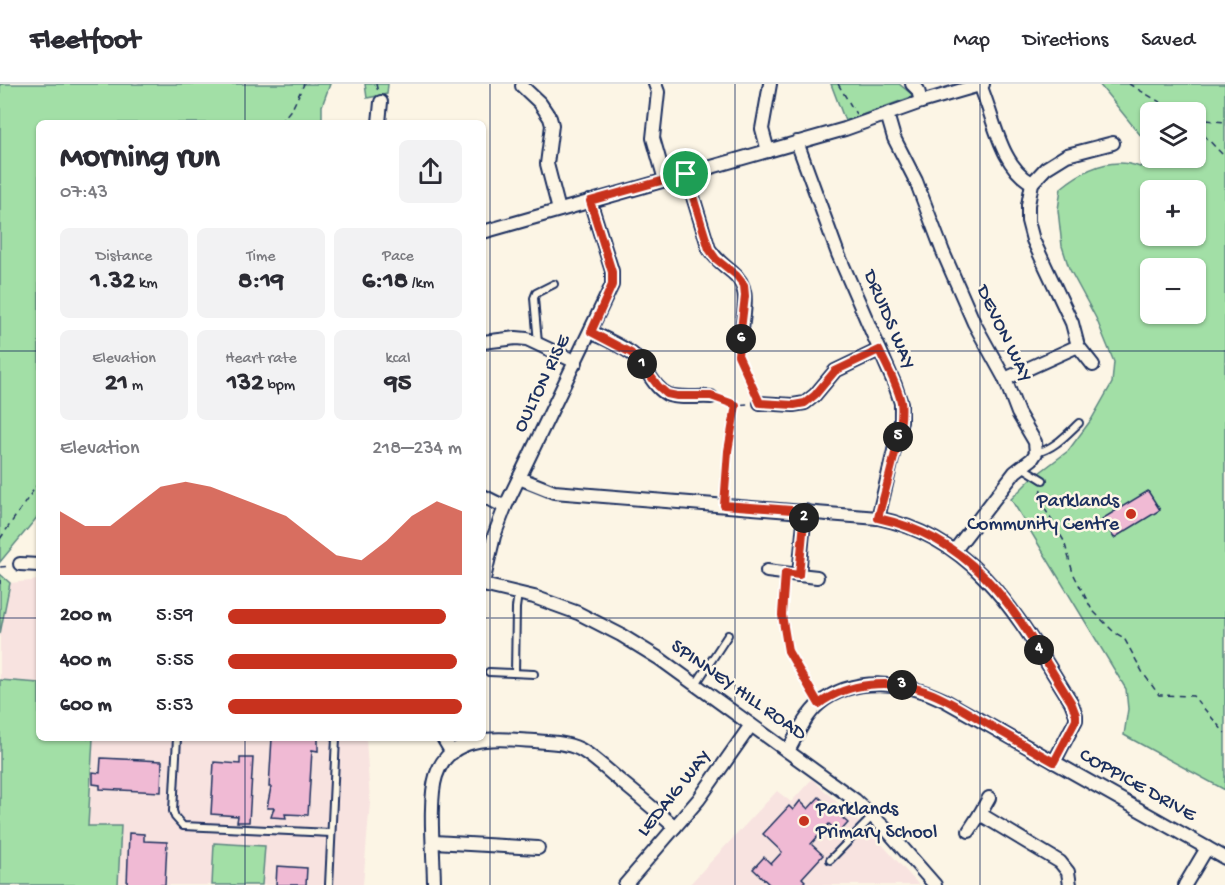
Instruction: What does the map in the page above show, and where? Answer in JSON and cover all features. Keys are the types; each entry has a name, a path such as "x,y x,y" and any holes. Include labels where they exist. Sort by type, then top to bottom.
{"street":[{"path":"656,84 658,92 653,138 665,180"},
{"path":"768,151 762,129 770,84"},
{"path":"912,84 918,90 921,102"},
{"path":"486,231 860,124 921,102 981,85 1009,162 1021,177 1032,183"},
{"path":"522,86 540,103 550,118 552,125 547,165 559,210"},
{"path":"379,120 381,102"},
{"name":"DEVON WAY","path":"887,114 894,138 916,181 943,252 974,323 1005,379 1018,413 1031,432 1036,453"},
{"name":"DRUIDS WAY","path":"797,142 835,245 895,385 902,412 900,429 878,518"},
{"path":"1092,365 1078,346 1072,323 1039,254 1028,221 1032,183 1046,168 1067,155 1113,143"},
{"path":"686,174 709,249 716,259 736,275 744,285 742,330"},
{"name":"OULTON RISE","path":"486,571 494,536 505,507 612,285 612,272 590,201"},
{"path":"591,332 631,353 667,394 711,396"},
{"path":"486,342 526,339 576,362"},
{"path":"1005,379 1078,346"},
{"path":"760,403 794,405 805,403 815,395 835,371 879,350"},
{"path":"955,550 1015,472 1036,453"},
{"path":"519,478 554,492 878,518 925,532 955,550 981,572 1003,596 1075,709 1073,727 1054,762"},
{"path":"486,498 505,507"},
{"path":"799,575 805,511"},
{"path":"20,564 36,565"},
{"path":"767,571 817,577"},
{"name":"SPINNEY HILL ROAD","path":"486,585 555,604 639,645 841,789 873,816 935,885"},
{"name":"COPPICE DRIVE","path":"788,751 808,717 819,704 835,694 859,687 892,685 915,688 944,700 1225,858"},
{"name":"LEDAIG WAY","path":"625,885 708,786 751,725"},
{"path":"486,739 554,743 575,747 593,758 675,827"},
{"path":"445,741 452,753"},
{"path":"435,885 434,783 439,768 452,753 474,741"},
{"path":"969,831 989,798"},
{"path":"980,814 1060,862 1068,872 1070,885"},
{"path":"434,842 538,848"},
{"path":"1185,885 1207,848"}],"lane":[{"path":"538,343 534,298 536,293 554,284"},
{"path":"1036,453 1046,451 1063,439 1079,423"},
{"path":"1022,467 1043,480"},
{"path":"515,673 518,593"},
{"path":"695,685 728,635"},
{"path":"489,672 534,674"},
{"path":"177,741 173,811 183,826 331,833"},
{"path":"329,885 336,741"},
{"path":"830,860 873,816"}],"path":[{"path":"282,120 293,107 304,84"},
{"path":"838,84 855,111 860,124"},
{"path":"1129,84 1160,102"},
{"path":"1206,120 1225,122"},
{"path":"1206,137 1225,157"},
{"path":"711,396 736,405 760,403 738,355 742,330"},
{"path":"724,505 728,451 736,405"},
{"path":"1043,480 1039,499 1064,541 1073,573 1092,610 1114,632 1124,638 1143,673 1160,695 1193,696 1225,732"},
{"path":"0,539 36,486"},
{"path":"785,573 782,615 788,651 819,704"},
{"path":"0,578 0,584"}],"shaded area":[{"path":"36,580 36,741 366,741 370,802 363,885 0,885 0,634 10,583"},
{"name":"Parklands Primary School","path":"812,779 878,840 919,885 689,885 777,791 791,802"}],"green space":[{"path":"0,84 330,84 322,106 322,120 36,120 36,519 0,562"},
{"path":"365,84 388,84 387,94 367,98"},
{"path":"831,84 899,84 914,96 845,121"},
{"path":"1099,84 1225,84 1225,790 1124,735 1128,709 1126,689 1011,499 1031,479 1068,451 1091,420 1112,383 1114,362 1096,318 1069,268 1062,246 1058,210 1061,188 1079,176 1108,164 1129,164 1140,168 1206,168 1206,102 1140,102 1140,135"},
{"path":"0,574 10,583 0,634"},
{"path":"0,680 36,683 36,741 93,741 88,826 121,826 118,885 0,885"},
{"path":"214,843 265,846 262,885 212,885"}],"building":[{"name":"Parklands Community Centre","path":"1148,491 1160,510 1114,538 1102,519"},
{"path":"272,741 318,741 318,751 312,750 308,815 285,814 286,818 271,817 274,808 267,808 271,787 269,787"},
{"path":"101,758 162,761 161,792 100,789 100,785 93,784 93,772 100,773"},
{"path":"240,758 253,758 249,822 237,822 238,816 211,814 214,762 240,764"},
{"name":"Parklands Primary School","path":"819,797 848,823 839,833 829,824 811,844 823,855 802,878 805,881 801,885 770,885 753,869 764,857 771,864 782,852 763,834 789,806 793,810 800,801 808,809"},
{"path":"129,833 144,834 144,841 167,842 165,885 127,885"},
{"path":"277,866 307,868 306,885 276,885"}],"place":[{"name":"Parklands Community Centre","path":"1131,514"},
{"name":"Parklands Primary School","path":"804,821"}],"route":[{"path":"686,174 705,242 716,259 736,275 744,285 745,296 738,355 760,403 794,405 805,403 815,395 835,371 879,350 895,385 902,412 900,429 878,518 925,532 955,550 986,576 1003,596 1071,702 1076,715 1073,727 1054,762 944,700 915,688 879,684 850,688 819,704 788,651 782,615 785,573 799,575 805,511 724,505 728,451 736,405 711,396 667,394 662,391 636,357 591,332 609,295 612,272 590,201 686,174"}]}
